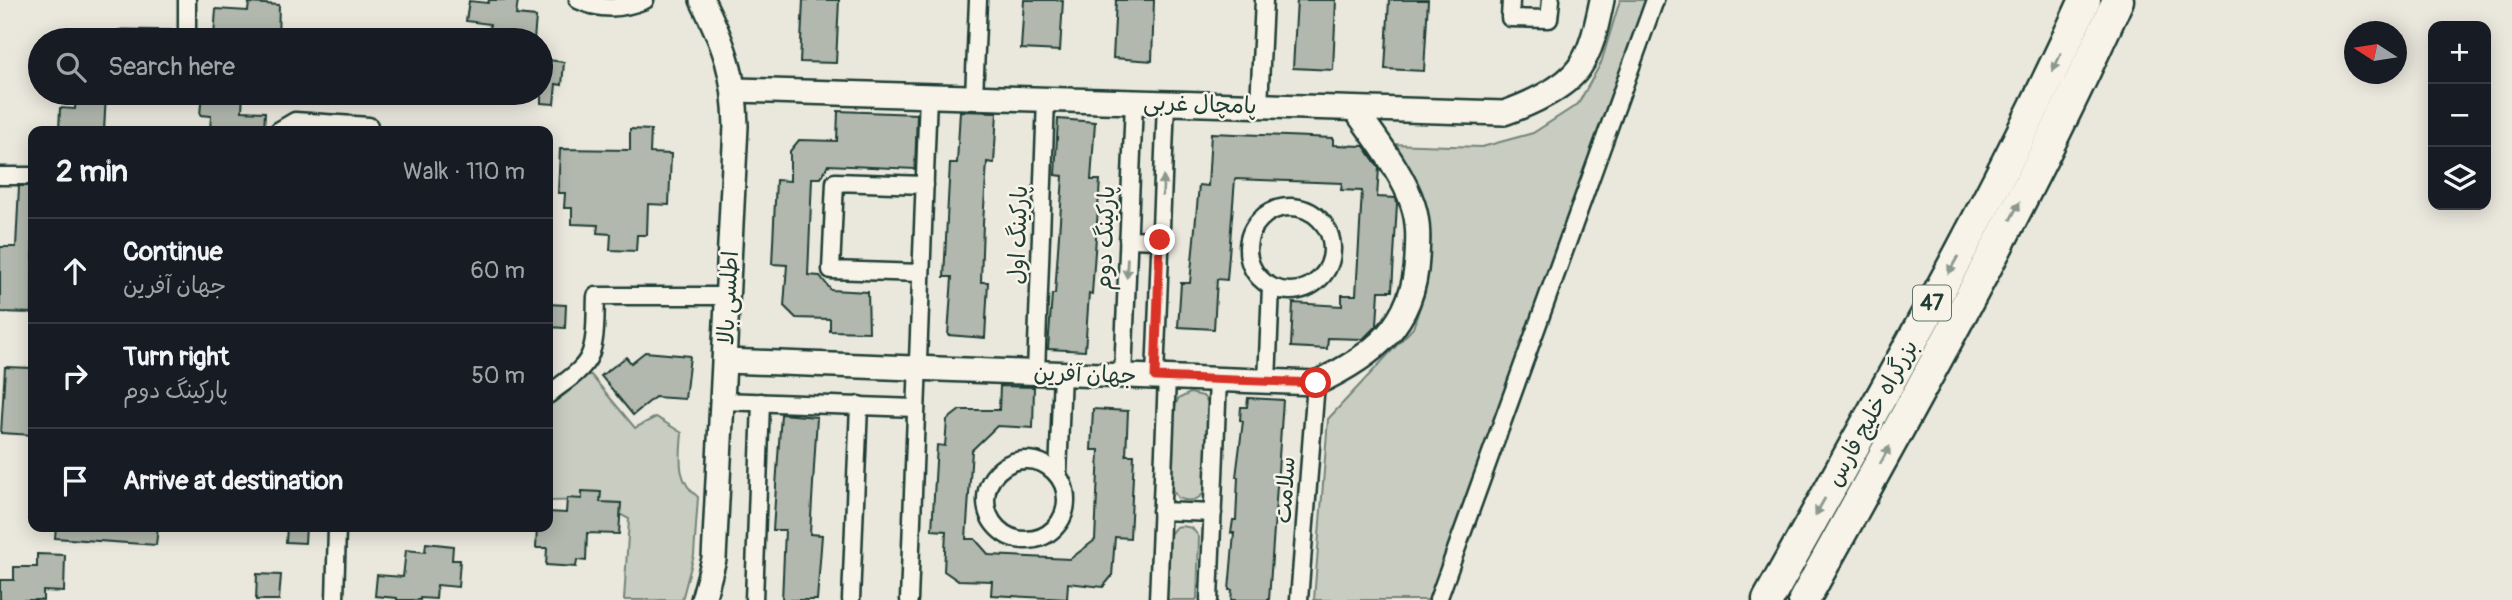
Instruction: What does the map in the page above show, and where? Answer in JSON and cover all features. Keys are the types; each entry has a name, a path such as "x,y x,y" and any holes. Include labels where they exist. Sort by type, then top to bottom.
{"highway":[{"name":"بزرگراه خلیج فارس","path":"1768,600 1966,241 2043,94 2085,0"},
{"name":"بزرگراه خلیج فارس","path":"1804,600 1884,458 2074,98 2118,0"}],"street":[{"path":"187,0 187,28"},
{"path":"578,0 596,7 618,8 645,0"},
{"name":"اطلسی بالا","path":"702,0 728,60 735,90 736,126 714,559 703,600"},
{"path":"974,97 978,0"},
{"path":"1259,106 1264,0"},
{"path":"1511,0 1510,18 1549,19 1550,0"},
{"name":"پامچال غربی","path":"735,90 1504,114 1532,103 1578,69 1595,35 1602,0"},
{"path":"1438,600 1655,0"},
{"path":"909,600 928,95"},
{"name":"پارکینگ اول","path":"1036,372 1046,99"},
{"name":"پارکینگ دوم","path":"1123,376 1133,102"},
{"path":"1158,600 1161,511 1160,240 1166,103"},
{"name":"جهان آفرین","path":"725,361 1316,383 1366,356 1403,316 1412,298 1417,271 1419,231 1413,204 1401,179 1355,109"},
{"path":"286,126 295,121 369,126"},
{"path":"0,176 28,177"},
{"path":"921,273 831,270 835,182 925,185"},
{"path":"1284,207 1297,207 1310,212 1321,220 1328,230 1332,256 1328,269 1320,280 1297,292 1271,287 1252,269 1249,242 1253,230 1261,219 1284,207"},
{"path":"1128,239 1160,240"},
{"path":"1267,381 1271,287"},
{"path":"553,391 581,368 588,358 592,349 596,296 728,296"},
{"path":"1058,475 1048,466 1023,460 999,471 987,494 987,508 991,520 1010,538 1023,541 1048,534 1058,525 1064,513 1064,487 1058,475 1062,373"},
{"path":"1209,600 1218,379"},
{"name":"سلامت","path":"1299,600 1316,383"},
{"path":"722,401 916,408"},
{"path":"754,600 761,402"},
{"path":"857,600 851,600 859,405"},
{"path":"1161,511 1213,513"},
{"path":"335,600 337,532"}],"shaded area":[{"path":"1620,0 1661,0 1443,600 1314,600 1328,419 1413,328 1425,292 1431,237 1423,202 1390,144 1482,147 1533,133 1578,104 1601,63"},
{"path":"591,375 635,428 656,417 682,433 680,460 683,476 698,497 694,555 682,600 624,600 629,519 594,500 553,501 553,387 571,376"},
{"path":"1190,393 1203,396 1212,407 1207,489 1198,498 1187,500 1178,498 1170,487 1173,412 1178,399"},
{"path":"1176,527 1192,528 1199,537 1197,598 1165,600 1169,535"}],"building":[{"path":"489,0 518,0 516,15 536,17 535,28 490,28 490,24 466,21 469,1 488,3"},
{"path":"803,0 839,0 836,63 800,62"},
{"path":"1024,0 1063,0 1060,51 1021,49"},
{"path":"1116,0 1154,0 1152,61 1113,58"},
{"path":"1297,0 1336,0 1333,70 1293,68"},
{"path":"1389,0 1428,0 1424,71 1385,69"},
{"path":"249,3 279,5 278,28 215,28 216,9 248,11"},
{"path":"553,61 564,62 562,85 556,84 554,104"},
{"path":"75,105 105,105 104,126 59,126 60,108 75,109"},
{"path":"201,105 242,105 242,111 265,112 264,126 210,126 211,116 200,115"},
{"path":"838,111 917,114 915,169 828,165 821,178 812,178 808,275 820,276 831,290 868,292 869,332 830,331 830,319 796,318 784,306 787,265 772,264 776,180 790,181 790,151 799,140 837,141"},
{"path":"960,111 997,112 994,163 987,162 983,223 981,282 988,282 985,338 948,335 952,277 944,277 950,163 957,163"},
{"path":"1058,119 1095,122 1091,180 1100,180 1085,351 1048,349 1052,294 1055,294 1063,176 1055,175"},
{"path":"630,129 651,130 650,153 671,154 669,205 648,204 647,235 637,235 636,251 610,250 611,234 597,233 598,225 572,224 572,208 564,208 565,193 558,193 560,149 630,150"},
{"path":"1211,133 1333,138 1333,145 1364,146 1379,168 1377,197 1396,198 1397,204 1392,291 1379,291 1377,325 1363,339 1328,338 1327,349 1291,347 1293,303 1342,306 1342,295 1356,295 1362,191 1341,190 1342,183 1235,179 1227,280 1217,279 1214,329 1178,327 1181,283 1190,283 1199,185 1208,186"},
{"path":"19,186 28,186 28,313 0,312 0,247 16,247"},
{"path":"553,304 566,305 565,328 553,327"},
{"path":"645,352 690,356 685,399 655,397 633,415 601,376 626,357 631,363"},
{"path":"5,367 28,368 28,435 1,433"},
{"path":"1000,386 1034,387 1033,428 997,426 972,450 966,539 975,539 989,555 1070,559 1095,540 1099,450 1091,450 1093,409 1128,411 1126,455 1134,455 1130,538 1115,537 1112,576 1103,587 1068,583 1067,599 991,595 992,581 957,580 944,571 946,531 932,530 937,445 945,446 947,420 960,410 999,410"},
{"path":"1248,398 1283,400 1269,600 1231,600 1232,590 1229,590 1234,533 1231,533 1233,520 1236,520 1236,477 1243,421 1240,420 1241,407 1247,407"},
{"path":"781,414 817,417 810,534 822,535 817,600 782,600 785,530 773,530"},
{"path":"582,491 601,492 600,502 621,503 619,534 587,533 586,561 577,560 576,567 546,565 547,548 536,548 537,532 553,532 553,512 566,513 567,498 582,499"},
{"path":"56,532 157,532 156,545 55,538"},
{"path":"287,532 306,532 305,543 286,542"},
{"path":"426,543 453,546 452,560 460,560 458,587 437,585 436,599 397,600 375,596 377,575 403,577 406,550 425,552"},
{"path":"37,554 65,555 64,592 43,591 43,600 0,600 0,580 14,580 14,567 37,567"},
{"path":"257,574 281,575 279,600 256,600"}],"route":[{"path":"1160,240 1155,377 1316,383"}]}
